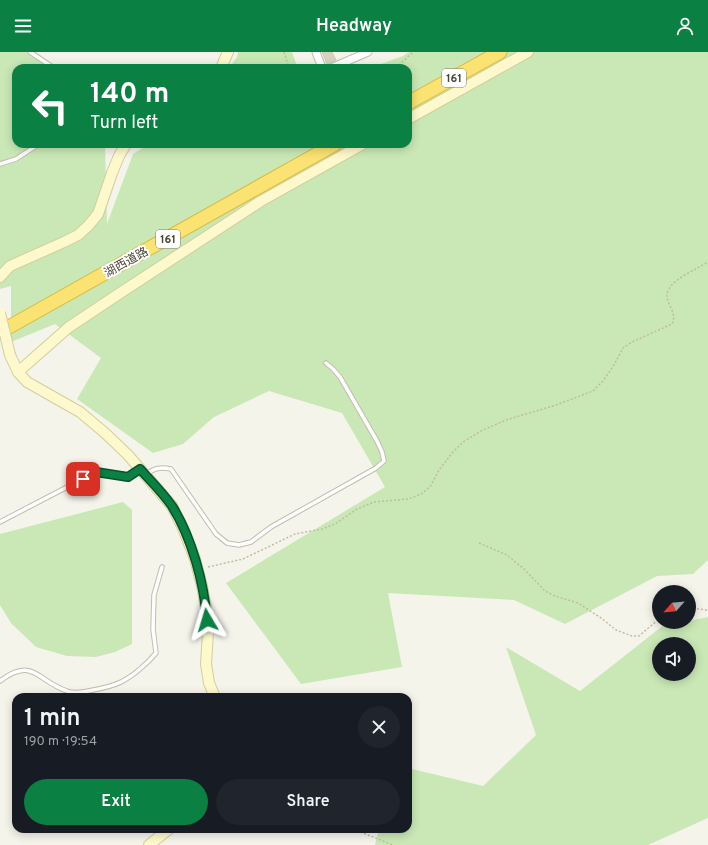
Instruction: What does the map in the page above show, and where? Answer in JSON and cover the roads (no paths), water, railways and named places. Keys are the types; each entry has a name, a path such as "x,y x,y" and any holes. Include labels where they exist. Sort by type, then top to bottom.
{"highway":[{"name":"161","path":"412,91 482,52"},
{"name":"161","path":"412,101 500,52"},
{"name":"湖西道路","path":"0,322 311,148"},
{"name":"湖西道路","path":"0,332 328,148"}],"street":[{"path":"223,64 228,52"},
{"path":"316,52 320,64"},
{"path":"340,64 368,52"},
{"path":"412,117 528,52"},
{"path":"0,277 10,266 71,239 88,226 98,214 114,167 124,148"},
{"path":"18,372 68,327 110,299 261,201 356,148"},
{"path":"0,313 10,355 18,372 27,382 80,412 123,449 172,506 183,528 195,559 206,608 208,632 206,664 209,682 213,693"},
{"path":"149,845 164,833"}],"lane":[{"path":"30,52 48,64"},
{"path":"0,164 16,159 33,148"},
{"path":"0,522 96,472 128,477 162,467 171,469 216,534 227,543 239,545 251,542 271,527 376,468 384,461 377,441 340,377 326,363"},
{"path":"0,681 10,674 21,670 31,670 56,686 69,692 100,689 121,682 149,662 156,653 153,629 154,595 162,567"}]}
